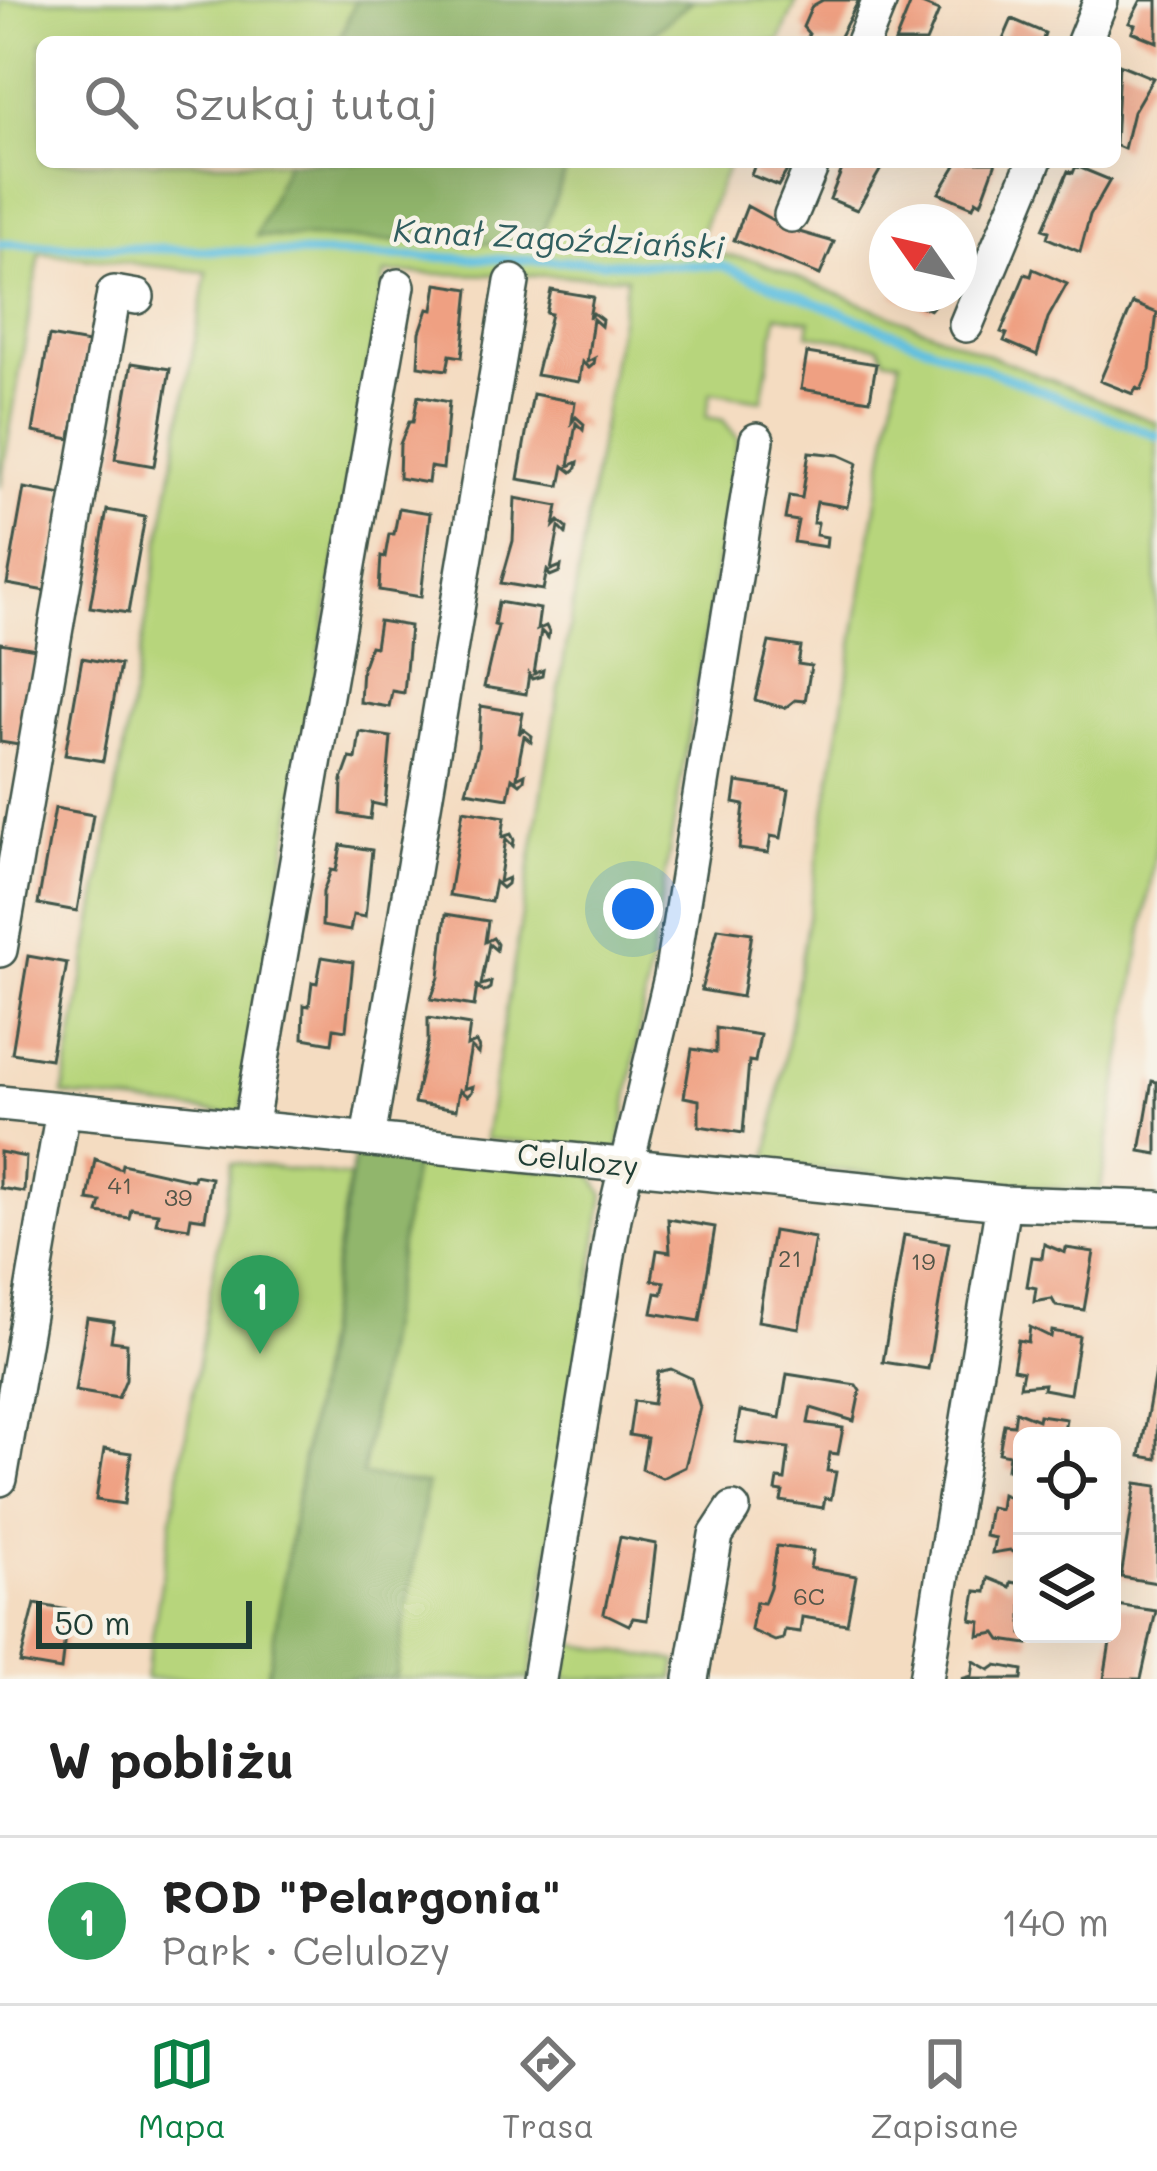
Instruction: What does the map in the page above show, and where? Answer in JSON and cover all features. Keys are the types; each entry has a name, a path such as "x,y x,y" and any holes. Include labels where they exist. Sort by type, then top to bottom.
{"street":[{"path":"865,36 880,0"},
{"path":"1086,36 1101,0"},
{"path":"791,215 811,168"},
{"path":"966,325 1031,168"},
{"path":"368,1139 512,282"},
{"path":"250,1127 398,286"},
{"path":"0,950 114,293 137,296"},
{"path":"539,1679 627,1164 671,977 757,440"},
{"name":"Celulozy","path":"0,1103 1003,1203 1157,1208"},
{"path":"0,1479 63,1110"},
{"path":"926,1679 1003,1203"},
{"path":"691,1679 713,1549 733,1509"}],"green space":[{"path":"0,0 356,0 341,36 36,36 36,168 285,168 257,236 537,245 567,168 727,168 694,250 754,260 869,307 869,312 883,312 1157,423 1157,842 1100,1192 767,1165 900,361 885,358 880,346 808,334 810,321 777,315 762,400 711,392 706,417 723,420 738,439 619,1152 485,1139 627,277 385,273 241,1115 63,1095 207,272 40,253 0,488"},
{"path":"356,0 693,0 649,36 341,36"},
{"path":"693,0 797,0 782,36 649,36"},
{"path":"284,168 567,168 538,245 256,236"},
{"path":"355,1150 415,1158 362,1475 427,1484 395,1679 267,1679"},
{"path":"415,1158 591,1174 604,1195 530,1679 395,1679 427,1485 362,1475"},
{"path":"232,1162 349,1177 267,1679 145,1679"},
{"path":"570,1644 677,1661 674,1679 564,1679"}],"building":[{"path":"823,0 859,0 840,36 808,36 803,27 812,6"},
{"path":"912,0 939,11 929,36 897,36"},
{"path":"1141,0 1157,0 1157,42 1132,32 1135,25 1129,23"},
{"path":"1012,19 1045,33 1044,36 1005,36"},
{"path":"1121,65 1153,78 1133,112 1124,149"},
{"path":"754,168 788,168 778,186 751,175"},
{"path":"843,168 882,168 857,210 830,199"},
{"path":"954,168 994,168 981,203 966,204 939,193"},
{"path":"1081,168 1110,180 1090,215 1080,252 1047,238 1049,231 1043,229 1068,171"},
{"path":"747,206 789,229 834,242 820,275 734,240"},
{"path":"1033,269 1067,284 1048,318 1037,355 1004,341 1007,334 1001,332 1025,274 1031,276"},
{"path":"437,284 469,289 462,357 450,355 447,370 418,366 420,332 428,309 433,310"},
{"path":"551,290 593,297 589,318 593,313 602,320 601,326 593,319 587,362 595,358 594,364 589,368 582,362 579,382 536,375 551,314 546,313"},
{"path":"1133,303 1157,313 1150,370 1141,390 1136,388 1133,394 1100,381"},
{"path":"49,336 88,343 71,439 33,432"},
{"path":"807,353 876,364 870,400 801,389"},
{"path":"132,363 170,369 154,466 115,459"},
{"path":"533,394 575,402 572,422 576,417 584,424 583,430 576,423 569,466 578,462 577,468 572,472 564,466 560,486 518,479"},
{"path":"418,396 449,402 443,469 430,467 428,483 399,478 400,444 413,422"},
{"path":"809,452 839,455 857,463 847,507 817,502 813,523 818,523 816,535 827,537 826,547 794,542 798,521 785,519 789,496 802,498"},
{"path":"24,488 63,495 45,591 7,584"},
{"path":"515,498 558,506 554,526 559,521 567,528 566,534 559,527 551,570 561,566 560,572 550,576 547,570 543,590 501,583 513,541"},
{"path":"399,508 430,513 421,597 379,590 381,556 385,557 389,534 394,534"},
{"path":"107,510 145,517 128,613 90,607"},
{"path":"498,602 540,609 537,630 546,626 549,632 548,638 541,631 534,674 543,670 542,676 532,679 529,674 526,694 484,687 498,626 494,625"},
{"path":"379,621 410,626 404,693 392,691 389,707 360,702 362,668 370,646 375,647"},
{"path":"769,642 801,647 798,664 811,666 805,701 795,700 785,708 755,700"},
{"path":"0,643 36,649 19,745 0,742"},
{"path":"82,658 120,665 103,761 65,755"},
{"path":"481,706 523,713 519,734 523,729 532,736 531,742 524,736 520,756 517,778 525,774 524,780 520,784 512,778 508,798 466,791 478,749"},
{"path":"360,732 391,737 385,806 372,803 370,819 341,814 342,780 350,758 356,759"},
{"path":"737,782 789,790 781,838 771,836 768,853 739,849 744,805 734,803"},
{"path":"55,808 93,815 77,911 38,904"},
{"path":"463,810 505,817 502,837 511,834 514,840 513,846 506,839 499,882 508,878 507,884 502,888 495,882 491,902 449,895"},
{"path":"341,845 372,850 365,917 353,915 350,931 322,926 323,892 331,870 336,871"},
{"path":"446,914 488,921 485,942 493,938 497,944 496,950 489,944 481,985 491,982 490,988 484,992 477,986 474,1006 431,999 439,977"},
{"path":"718,928 752,933 742,997 701,990"},
{"path":"28,956 67,963 50,1059 12,1053"},
{"path":"322,957 353,962 346,1030 334,1028 332,1043 303,1038 304,1005 309,1006"},
{"path":"428,1018 470,1025 467,1046 476,1042 479,1048 478,1054 471,1047 467,1068 464,1089 473,1086 472,1092 467,1096 459,1090 456,1110 414,1103 428,1042"},
{"path":"716,1028 760,1035 755,1062 749,1061 743,1133 699,1126 699,1100 684,1097 692,1049 716,1053"},
{"path":"1152,1081 1157,1082 1157,1154 1140,1151"},
{"path":"0,1152 26,1157 24,1192 0,1188"},
{"path":"95,1159 121,1169 122,1164 193,1180 194,1175 211,1178 205,1219 191,1217 189,1228 156,1223 158,1213 131,1209 129,1218 98,1213 101,1202 88,1200"},
{"path":"668,1219 715,1227 700,1321 652,1313 656,1293 662,1294 665,1282 652,1280 657,1250 670,1252"},
{"path":"773,1231 815,1238 799,1328 758,1321"},
{"path":"904,1235 949,1243 928,1369 883,1362"},
{"path":"1044,1244 1065,1253 1066,1248 1094,1252 1084,1310 1056,1306 1052,1299 1034,1302 1036,1288 1027,1286 1032,1257 1042,1258"},
{"path":"87,1318 114,1322 111,1341 127,1343 126,1379 118,1398 75,1391"},
{"path":"1030,1327 1051,1337 1052,1331 1079,1336 1070,1394 1043,1389 1044,1384 1020,1386 1023,1371 1013,1369 1018,1340 1028,1342"},
{"path":"671,1369 691,1378 700,1407 685,1467 662,1478 642,1469 647,1438 629,1435 634,1401 653,1404 658,1372"},
{"path":"1157,1371 1157,1459 1140,1456"},
{"path":"787,1374 856,1385 860,1391 854,1421 811,1408 808,1423 843,1428 838,1454 830,1453 827,1471 836,1472 831,1499 825,1498 823,1508 781,1501 783,1492 776,1491 778,1479 785,1480 789,1448 735,1442 740,1411 780,1418"},
{"path":"1016,1411 1038,1420 1039,1415 1066,1419 1065,1427 1013,1427 1013,1470 1007,1469 1009,1455 999,1453 1004,1424 1014,1425"},
{"path":"104,1449 131,1453 124,1504 96,1500"},
{"path":"1136,1483 1157,1486 1157,1583 1121,1577"},
{"path":"1002,1494 1013,1499 1013,1552 992,1553 995,1538 985,1536 990,1507 1000,1509"},
{"path":"620,1537 656,1544 647,1620 633,1618 629,1625 604,1613"},
{"path":"777,1546 813,1551 810,1568 856,1576 847,1624 802,1617 800,1632 785,1630 783,1639 775,1641 751,1630 756,1602 764,1603 770,1587"},
{"path":"988,1578 1010,1587 1013,1582 1013,1642 1001,1640 996,1633 979,1636 981,1622 971,1620 976,1591 986,1592"},
{"path":"35,1604 68,1610 61,1670 20,1663"},
{"path":"1121,1606 1156,1611 1141,1679 1104,1679 1110,1643 1121,1643"},
{"path":"974,1661 990,1670 997,1665 1023,1670 1022,1679 961,1679 972,1676"}],"waterway":[{"name":"Kanał Zagoździański","path":"0,244 723,266 1157,436"}],"place":[{"name":"ROD \"Pelargonia\"","path":"260,1354"}]}
